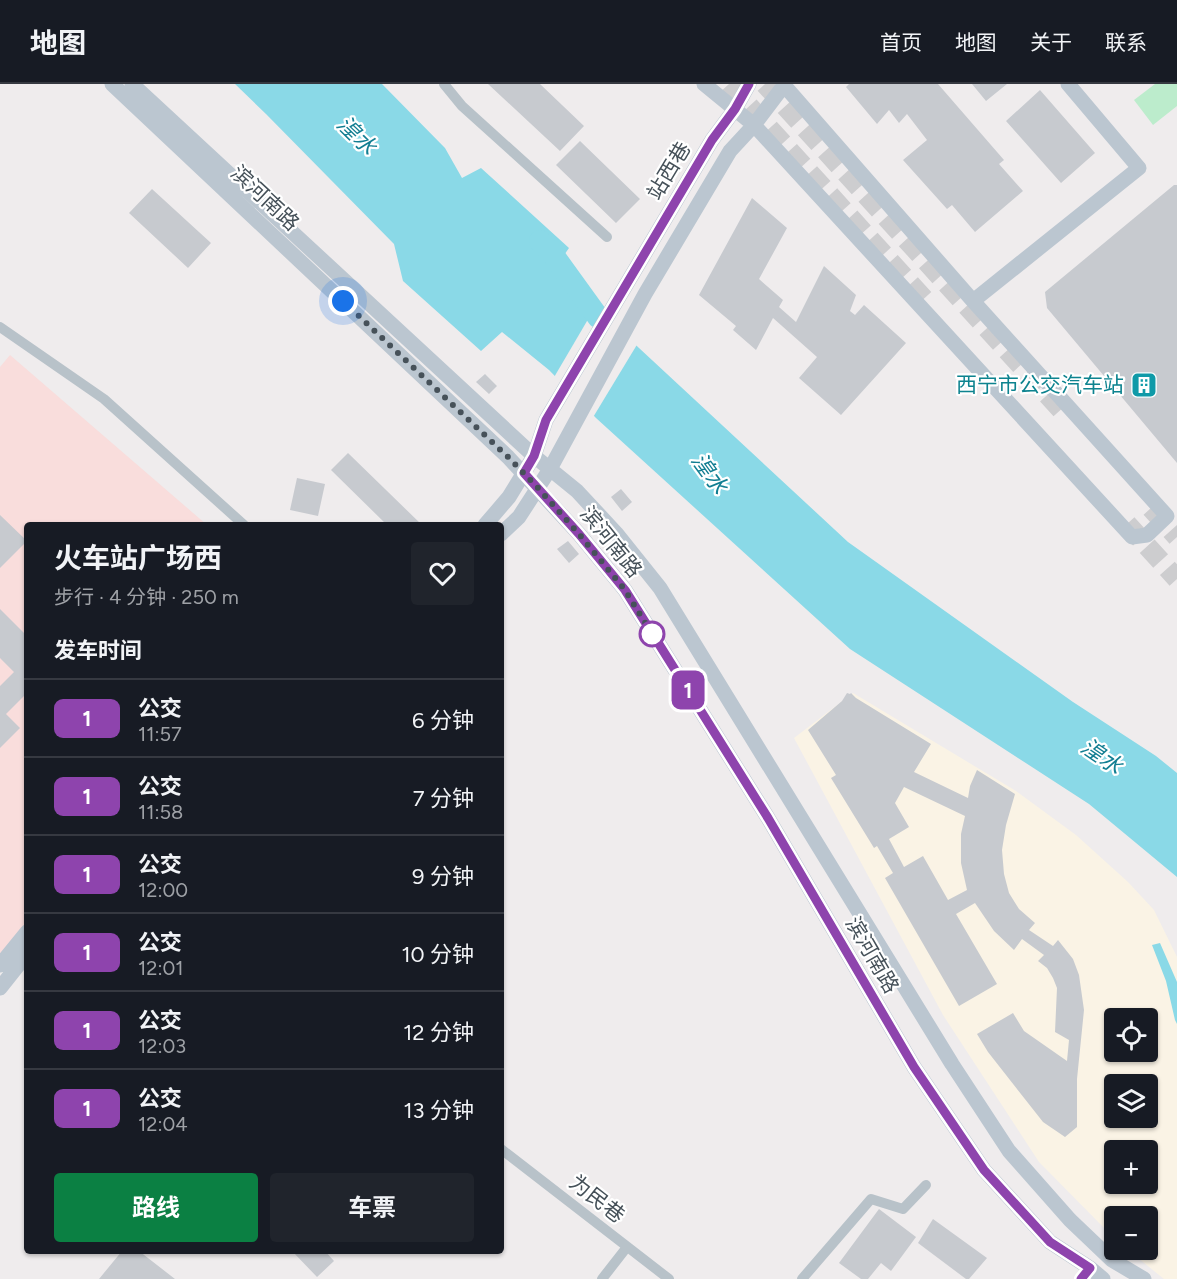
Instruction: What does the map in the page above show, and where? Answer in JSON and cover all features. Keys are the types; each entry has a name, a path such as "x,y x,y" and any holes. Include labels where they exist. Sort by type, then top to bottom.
{"main road":[{"name":"滨河南路","path":"112,84 524,473 579,534 625,590 768,818 914,1067 984,1170 1050,1242 1085,1274 1103,1279"},
{"name":"滨河南路","path":"132,84 534,456 577,490 616,533 660,588 952,1064 1009,1150 1070,1220 1104,1253"},
{"path":"704,84 754,125 1132,537 1147,535 1172,512 973,301 784,84"},
{"name":"站西巷","path":"488,522 509,497 524,473 534,456 546,420 712,140 735,109 749,84"},
{"name":"站西巷","path":"504,531 519,517 550,469 645,294 730,151 754,125 784,84"},
{"path":"973,301 1139,168 1068,84"},
{"path":"0,965 24,936"},
{"path":"0,988 24,958"},
{"path":"1085,1274 1104,1258"},
{"path":"1108,1260 1110,1279"},
{"name":"滨河南路","path":"1113,1260 1144,1279"}],"street":[{"path":"444,84 462,105 607,237"},
{"path":"0,327 104,399 241,522"},
{"name":"为民巷","path":"504,1151 669,1279"},
{"path":"802,1279 871,1199 903,1209 926,1185"},
{"path":"602,1279 627,1247"}],"shaded area":[{"path":"10,355 204,522 24,522 24,928 0,954 0,367"},
{"path":"853,693 1016,791 1076,835 1128,882 1154,910 1177,957 1177,1279 1164,1279 1140,1260 1158,1260 1158,1206 1104,1206 1104,1228 1039,1162 943,1015 794,738"}],"green space":[{"path":"1155,84 1177,84 1177,106 1153,125 1134,100"}],"water":[{"path":"235,84 382,84 445,148 462,178 481,168 569,248 555,268 848,542 1073,702 1156,756 1177,773 1177,877 1089,804 850,649 596,418 549,370 502,332 481,351 403,281 394,244"},
{"path":"1160,943 1177,982 1177,1024 1166,981 1152,945"}],"pier":[{"path":"597,304 638,343 592,419 553,379"}],"building":[{"path":"488,84 540,84 584,126 560,151"},
{"path":"849,84 938,84 1004,160 999,164 1023,191 975,232 952,205 947,209 903,160 927,140 907,114 899,123 889,110 877,124 846,87"},
{"path":"972,84 1007,84 986,101"},
{"path":"1040,90 1095,153 1061,183 1006,121"},
{"path":"580,141 640,199 616,223 556,165"},
{"name":"西宁市公交汽车站","path":"1174,185 1177,185 1177,463 1047,308 1045,292"},
{"path":"152,189 211,243 188,268 129,213"},
{"path":"752,198 787,228 759,279 783,300 779,307 796,322 824,266 856,295 850,311 855,315 864,305 906,343 841,415 799,378 817,357 773,318 756,350 733,330 736,326 699,295"},
{"path":"485,374 497,386 489,394 476,382"},
{"path":"348,453 419,522 384,522 331,470"},
{"path":"297,478 325,484 318,516 290,510"},
{"path":"621,489 632,502 622,511 611,497"},
{"path":"0,515 24,538 24,544 0,568"},
{"path":"568,541 579,554 569,563 557,549"},
{"path":"0,609 24,633 24,696 6,714 20,728 0,748 0,686 14,672 0,658"},
{"path":"847,693 851,693 931,744 914,772 968,798 977,770 1015,794 1002,850 1004,874 1009,893 1019,909 1035,923 1029,930 1053,946 1058,940 1073,959 1079,975 1084,1010 1077,1079 1077,1127 1065,1137 1043,1122 988,1052 977,1034 1013,1013 1024,1031 1067,1061 1069,1040 1055,1032 1057,988 1047,968 1038,961 1044,955 1022,939 1014,950 994,931 975,903 956,914 997,984 959,1006 885,878 893,873 877,846 874,848 831,778 836,775 808,730 842,701","holes":["904,787 965,816 961,834 961,863 967,890 948,900 923,856 904,867 889,839 909,827 895,803"]},
{"path":"879,1209 916,1237 891,1271 881,1263 868,1279 861,1279 839,1263"},
{"path":"933,1219 987,1258 969,1279 918,1243"},
{"path":"120,1254 143,1254 175,1279 99,1279"},
{"path":"295,1254 328,1254 334,1261 317,1277"}],"waterway":[{"name":"湟水","path":"540,241 554,256 598,317"}],"tunnel":[{"path":"729,84 925,300"},
{"path":"765,84 1064,413"},
{"path":"1151,508 1177,537"},
{"path":"1127,524 1177,579"}],"bus line":[{"name":"1","path":"749,84 735,109 712,140 546,420 534,456 524,473 625,590 768,818 914,1067 984,1170 1050,1242 1090,1268 1081,1279"}],"place":[{"name":"西宁市公交汽车站","path":"1144,385"}],"route":[{"path":"343,301 538,488 625,590 652,634"}]}
